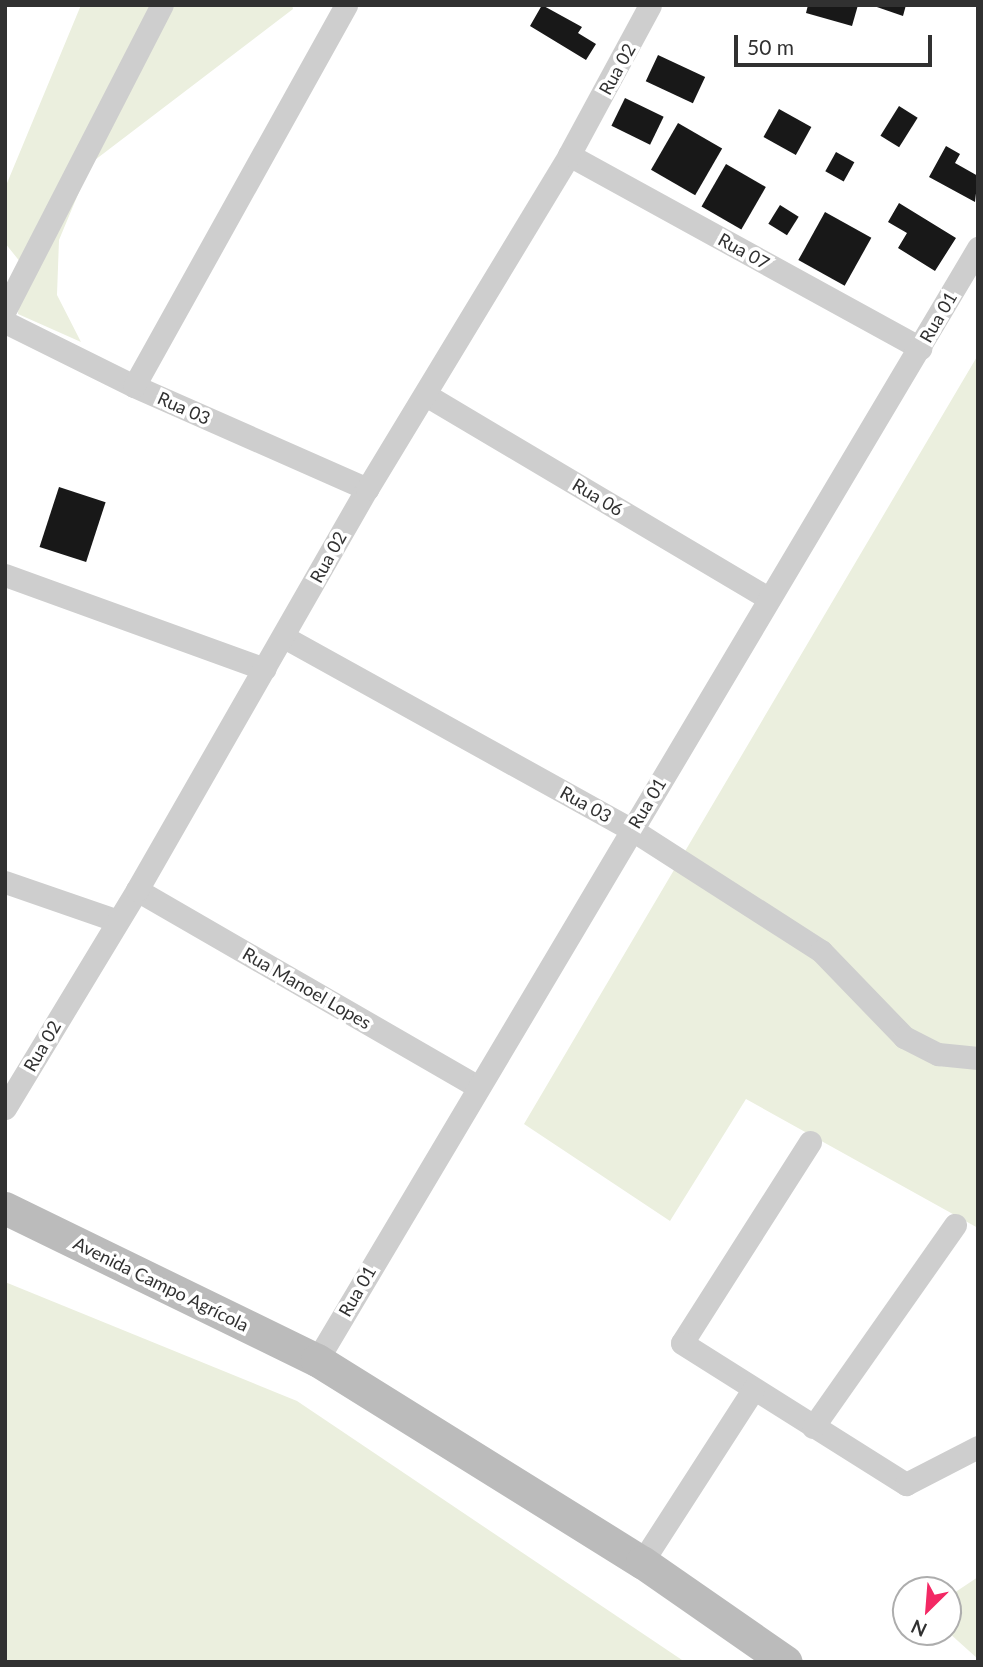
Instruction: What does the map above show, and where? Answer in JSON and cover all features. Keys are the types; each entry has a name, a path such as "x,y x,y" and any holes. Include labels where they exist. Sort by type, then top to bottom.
{"street":[{"path":"5,310 162,5"},
{"path":"134,386 346,5"},
{"name":"Rua 02","path":"5,1108 115,920 137,890 284,638 367,489 569,155 650,5"},
{"name":"Rua 07","path":"569,155 920,348"},
{"name":"Rua 01","path":"317,1360 978,248"},
{"name":"Rua 03","path":"5,322 134,386 367,489"},
{"name":"Rua 06","path":"426,394 769,599"},
{"path":"5,575 264,669"},
{"name":"Rua 03","path":"284,638 631,829 821,951 904,1037 938,1054 978,1058"},
{"path":"5,882 115,920"},
{"name":"Rua Manoel Lopes","path":"137,890 478,1087"},
{"path":"810,1142 682,1343 906,1484 978,1447"},
{"name":"Avenida Campo Agrícola","path":"5,1208 317,1360 642,1562 786,1662"},
{"path":"813,1427 955,1225"},
{"path":"642,1562 753,1390"}],"green space":[{"path":"81,5 292,5 293,9 91,163 59,240 57,295 81,342 18,314 21,263 5,243 5,188"},
{"path":"978,355 978,1228 746,1099 670,1221 524,1124"},
{"path":"5,1282 297,1401 685,1662 5,1662"},
{"path":"978,1577 978,1659 962,1645 962,1588"}],"building":[{"path":"542,5 582,27 578,33 596,44 586,60 530,26"},
{"path":"808,5 858,5 852,26 806,13"},
{"path":"871,5 906,5 903,16"},
{"path":"658,55 705,77 693,103 646,81"},
{"path":"625,98 664,117 650,145 611,126"},
{"path":"899,106 918,118 899,147 880,136"},
{"path":"779,109 811,127 796,155 763,137"},
{"path":"678,123 722,148 695,195 651,170"},
{"path":"946,146 960,154 955,163 978,176 975,202 929,177"},
{"path":"836,152 854,162 844,181 825,171"},
{"path":"726,164 766,187 741,229 702,206"},
{"path":"899,203 956,238 935,271 898,248 907,233 888,222"},
{"path":"780,205 799,217 787,235 768,224"},
{"path":"825,212 871,238 845,286 798,260"},
{"path":"59,487 106,502 86,562 40,547"}]}
